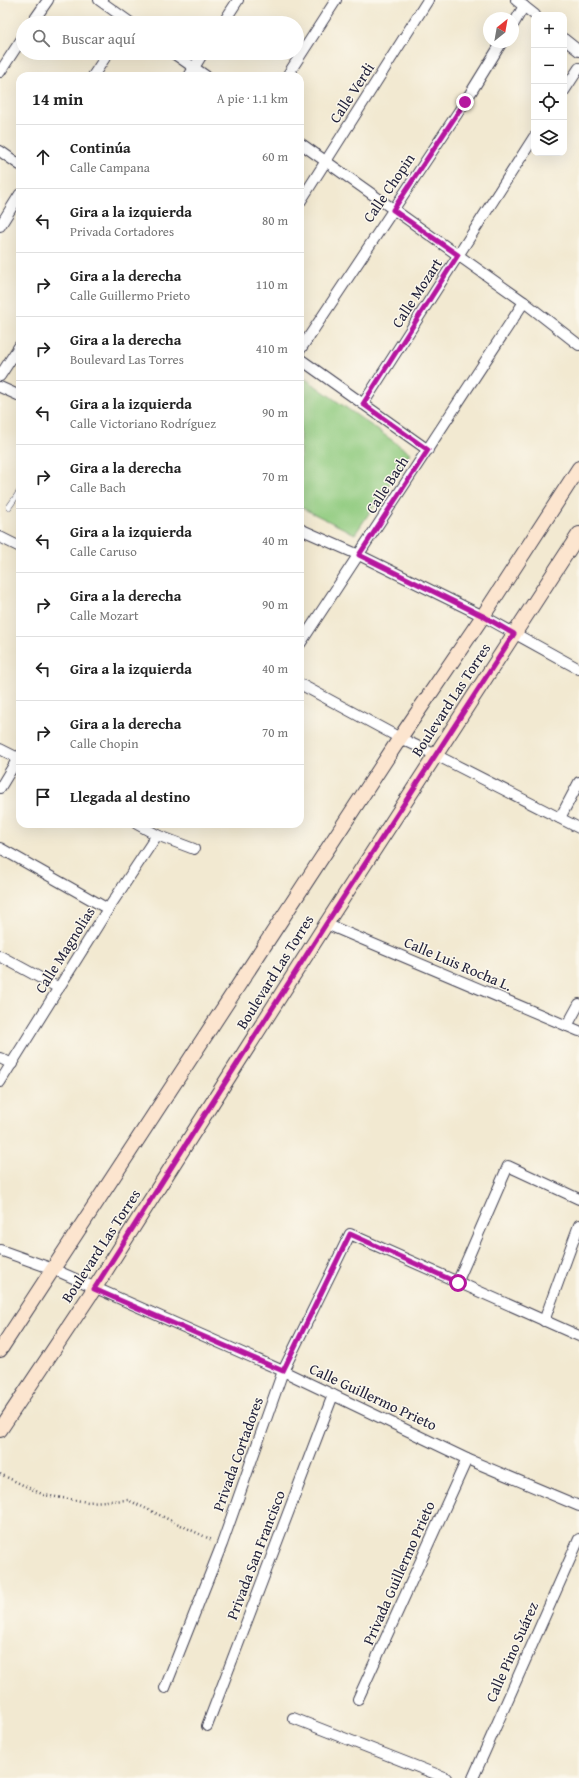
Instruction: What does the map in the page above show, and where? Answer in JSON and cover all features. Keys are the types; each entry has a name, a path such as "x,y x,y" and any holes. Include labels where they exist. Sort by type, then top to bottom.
{"street":[{"path":"37,16 48,0"},
{"path":"99,0 120,16"},
{"path":"228,16 238,0"},
{"path":"304,50 336,0"},
{"name":"Calle Verdi","path":"304,196 428,0"},
{"path":"520,3 531,12"},
{"path":"567,41 579,51"},
{"path":"0,72 16,48"},
{"name":"Calle Chopin","path":"304,344 465,102 498,48"},
{"path":"96,72 103,60"},
{"path":"180,60 191,72 199,60"},
{"path":"290,72 297,60"},
{"path":"567,86 579,68"},
{"name":"Calle Mozart","path":"363,404 531,142"},
{"path":"304,146 524,302 579,345"},
{"path":"0,151 16,162"},
{"path":"0,226 16,200"},
{"name":"Calle Bach","path":"304,638 524,302"},
{"path":"0,376 16,351"},
{"path":"304,362 428,450"},
{"path":"0,387 16,394"},
{"name":"Boulevard Las Torres","path":"0,1350 400,738 483,616 579,468"},
{"path":"304,531 359,555 483,616 579,669"},
{"name":"Boulevard Las Torres","path":"0,1430 94,1289 326,924 579,534"},
{"path":"0,537 16,545"},
{"path":"304,686 400,738 579,828"},
{"path":"0,749 16,756"},
{"path":"0,788 16,762"},
{"path":"560,818 579,782"},
{"path":"144,828 157,835 194,850"},
{"name":"Calle Magnolias","path":"0,1082 108,909 157,835"},
{"path":"0,848 108,909"},
{"name":"Calle Luis Rocha L.","path":"326,924 579,1031"},
{"path":"0,956 59,988"},
{"path":"567,1026 579,1004"},
{"path":"0,1058 12,1064"},
{"path":"579,1199 508,1166 458,1283 579,1336"},
{"path":"544,1321 579,1225"},
{"name":"Privada Cortadores","path":"165,1688 222,1544 283,1371 350,1234 458,1283"},
{"name":"Calle Guillermo Prieto","path":"0,1250 53,1269 94,1289 283,1371 467,1459 579,1506"},
{"name":"Privada San Francisco","path":"207,1726 333,1395"},
{"name":"Privada Guillermo Prieto","path":"358,1699 467,1459"},
{"name":"Calle Pino Suárez","path":"473,1778 579,1539"},
{"path":"293,1718 446,1778"}],"lane":[{"path":"10,507 16,497"}],"path":[{"path":"0,1474 44,1495 88,1502 128,1500 222,1544"}],"green space":[{"path":"304,378 410,453 355,534 304,509"}],"route":[{"path":"458,1283 350,1234 283,1371 94,1289 326,924 514,634 483,616 359,555 428,450 363,404 458,255 393,210 465,102"}]}
